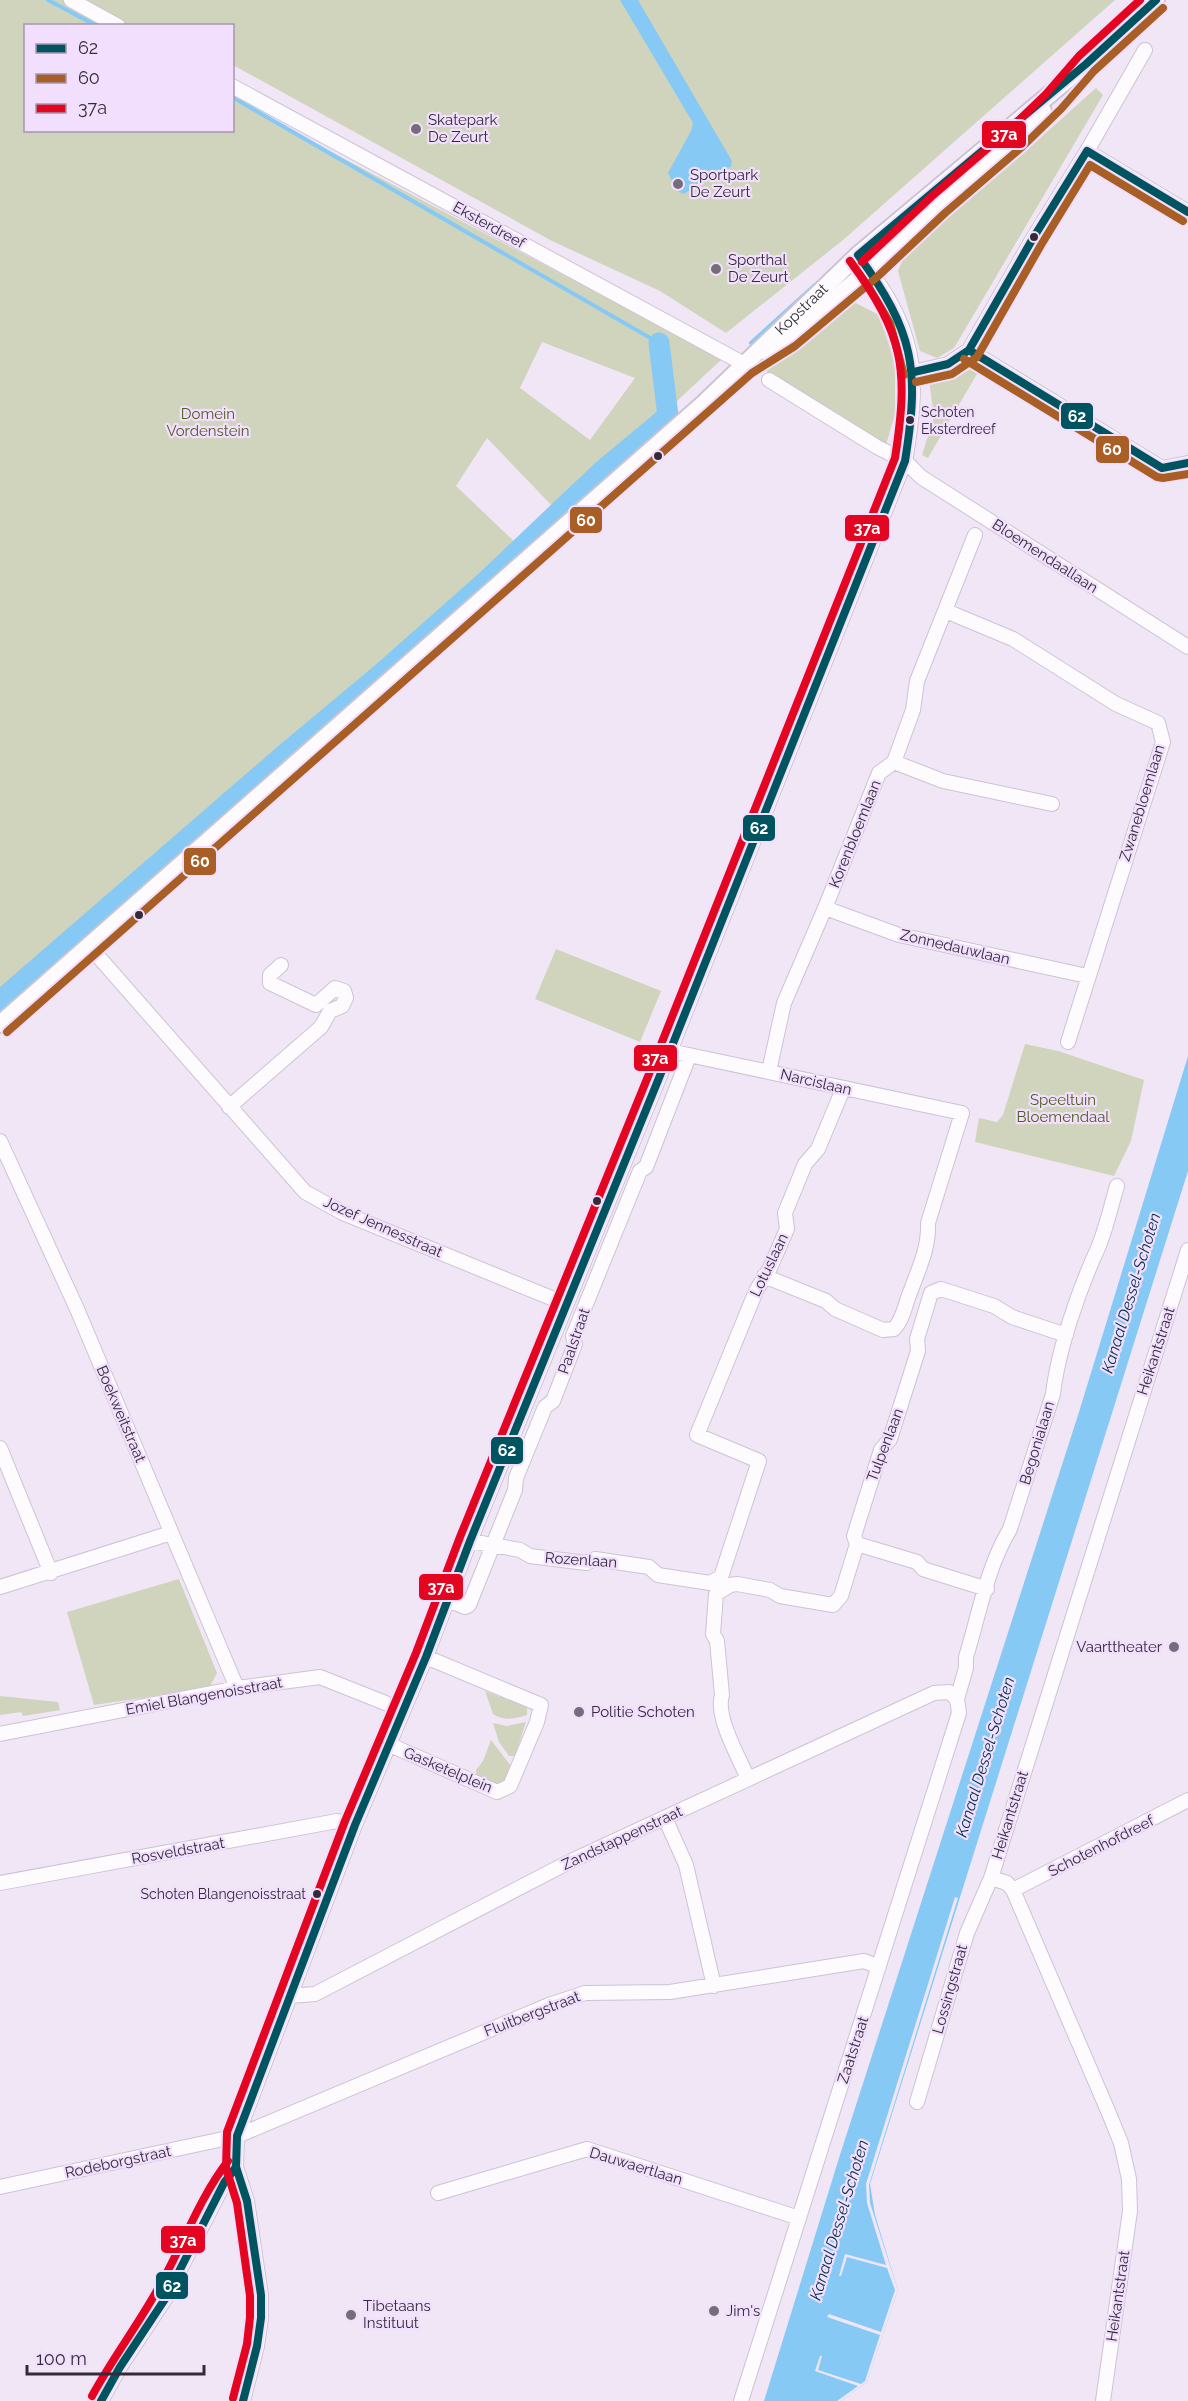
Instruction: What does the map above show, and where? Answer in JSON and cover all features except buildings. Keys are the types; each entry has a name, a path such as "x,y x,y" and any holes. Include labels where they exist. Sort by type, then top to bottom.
{"main road":[{"path":"1086,64 1156,0"},
{"name":"Kopstraat","path":"0,1024 746,365 858,255 1086,64"},
{"name":"Kopstraat","path":"746,365 788,338 869,270 938,205 1016,138 1054,101 1086,64"}],"street":[{"path":"72,0 114,24"},
{"path":"914,372 948,364 969,350 1145,50"},
{"name":"Eksterdreef","path":"234,87 746,365"},
{"path":"1087,151 1188,212"},
{"name":"Paalstraat","path":"236,2167 237,2136 355,1825 426,1657 470,1541 670,1051 905,461 915,397 914,372 900,319 858,255"},
{"path":"969,350 1162,468 1188,464"},
{"path":"769,380 876,447 905,461"},
{"name":"Bloemendaallaan","path":"905,461 930,483 1188,647"},
{"name":"Korenbloemlaan","path":"769,1071 784,1003 879,773 894,762 913,710 917,681 975,535"},
{"name":"Zwanebloemlaan","path":"946,611 1013,639 1116,704 1158,723 1163,742 1087,976 1068,1042"},
{"path":"894,762 943,781 1052,804"},
{"name":"Zonnedauwlaan","path":"825,908 899,935 1087,976"},
{"name":"Jozef Jennesstraat","path":"89,946 305,1192 343,1213 566,1304"},
{"path":"281,965 270,975 270,983 330,1011"},
{"path":"229,1107 321,1027 330,1011 342,1006 346,998 344,991 335,988 316,1005"},
{"name":"Narcislaan","path":"670,1051 962,1113 928,1223 929,1239 918,1277 911,1289 900,1322 894,1329 883,1330 835,1310 826,1300 764,1276"},
{"name":"Paalstraat","path":"448,1600 465,1606 469,1605 515,1490 516,1478 545,1407 553,1401 575,1344 573,1336 640,1171 646,1167 689,1056"},
{"name":"Lotuslaan","path":"722,1573 759,1461 697,1435 756,1291 787,1229 785,1213 805,1164 818,1149 843,1089"},
{"name":"Boekweitstraat","path":"0,1141 77,1310 237,1688"},
{"name":"Begonialaan","path":"957,1699 966,1668 966,1657 987,1588 1001,1544 1010,1529 1053,1394 1055,1375 1066,1335 1117,1186"},
{"name":"Heikantstraat","path":"1103,2401 1130,2211 1130,2179 1108,2111 1013,1890 1007,1883 991,1878 1183,1285 1188,1250"},
{"name":"Tulpenlaan","path":"748,1779 725,1725 720,1703 722,1695 717,1641 713,1634 716,1594 730,1585 737,1584 770,1590 780,1596 833,1605 841,1596 857,1544 854,1536 881,1450 890,1439 915,1361 918,1351 917,1340 931,1293 941,1289 994,1306 1012,1317 1066,1335"},
{"path":"0,1448 51,1573"},
{"path":"0,1587 51,1573 171,1533"},
{"name":"Rozenlaan","path":"470,1541 520,1550 527,1555 575,1562 586,1563 595,1559 649,1567 658,1575 710,1583 722,1573"},
{"path":"857,1544 917,1562 923,1569 987,1588"},
{"name":"Gasketelplein","path":"390,1745 497,1792 510,1786 537,1722 541,1705 426,1657"},
{"name":"Emiel Blangenoisstraat","path":"0,1734 237,1688 320,1677 403,1710"},
{"name":"Zandstappenstraat","path":"290,1996 315,1994 551,1871 934,1693 949,1692 957,1699"},
{"name":"Zaatstraat","path":"741,2401 959,1713 957,1699"},
{"name":"Schotenhofdreef","path":"1013,1890 1188,1800"},
{"path":"664,1818 686,1865 714,1986"},
{"name":"Rosveldstraat","path":"0,1883 338,1821 355,1825"},
{"name":"Lossingstraat","path":"917,2102 967,1933 991,1878"},
{"name":"Fluitbergstraat","path":"237,2136 549,2005 585,1993 670,1992 864,1961 879,1967"},
{"name":"Rodeborgstraat","path":"0,2187 237,2136"},
{"name":"Dauwaertlaan","path":"438,2193 587,2149 799,2218"},
{"path":"101,2401 120,2367 165,2299 224,2183 236,2167"},
{"path":"236,2167 247,2201 261,2295 257,2346 243,2401"}],"green space":[{"name":"Domein Vordenstein","path":"0,0 1115,0 843,240 726,333 660,291 552,241 234,66 234,24 24,24 24,132 234,132 234,101 722,359 558,512 487,438 456,486 520,547 0,1005","holes":["542,342 635,378 590,440 520,388"]},
{"path":"1096,88 1103,95 954,348 937,358 920,351 898,271 906,252 1010,165"},
{"path":"854,302 879,315 895,363 895,414 886,445 763,369"},
{"path":"981,367 928,458 922,455 934,417 929,380"},
{"path":"556,949 661,991 640,1042 535,999"},
{"name":"Speeltuin Bloemendaal","path":"1025,1044 1058,1051 1144,1080 1131,1141 1114,1176 975,1142 979,1118 997,1122 1003,1115"},
{"path":"179,1579 217,1673 209,1688 94,1705 67,1612"},
{"path":"485,1691 527,1707 527,1715 510,1719 493,1714"},
{"path":"0,1696 58,1702 60,1710 23,1716 21,1712 0,1715"},
{"path":"526,1722 515,1756 509,1756 499,1742 493,1723 507,1726"},
{"path":"491,1740 511,1766 505,1780 496,1785 477,1778 476,1770 483,1761"}],"water":[{"path":"620,0 638,0 732,161 731,167 722,169 684,194 677,191 668,173 693,123"},
{"name":"Kanaal Dessel-Schoten","path":"1188,1056 1188,1171 870,2184 875,2215 898,2290 867,2382 841,2401 764,2401 839,2158 1079,1412"}],"pier":[{"path":"955,1897 958,1898 869,2185 870,2203 898,2290 867,2382 841,2401 837,2401 858,2386 815,2371 820,2356 822,2356 818,2370 861,2384 865,2381 880,2335 827,2317 829,2314 881,2332 895,2290 887,2268 847,2257 841,2276 839,2276 845,2254 886,2265 867,2203 866,2184"}],"waterway":[{"path":"48,0 93,24"},
{"path":"234,98 659,343"},
{"path":"751,343 815,285"},
{"path":"0,1001 382,673 486,581 603,470 668,416 659,343"}],"transit line":[{"name":"37a","path":"862,262 931,197 1009,130 1046,94 1079,56 1140,0"},
{"name":"62","path":"243,2401 257,2346 261,2295 247,2201 236,2167 237,2136 355,1825 426,1657 470,1541 670,1051 905,461 912,400 908,352 891,307 858,255 1086,64 1156,0"},
{"name":"60","path":"7,1032 752,373 795,346 876,278 945,213 1023,146 1061,109 1094,71 1163,8"},
{"name":"62","path":"914,372 948,364 969,350 1032,240 1087,151 1188,212"},
{"name":"60","path":"916,382 952,374 977,357 1090,165 1183,221"},
{"name":"60","path":"850,261 890,323 904,375"},
{"name":"37a","path":"233,2398 247,2344 250,2296 237,2203 226,2168 227,2132 345,1821 416,1653 460,1537 660,1047 895,458 901,400 898,354 892,332 882,310 850,261"},
{"name":"62","path":"969,350 1162,468 1188,463"},
{"name":"60","path":"964,359 1157,477 1188,474"},
{"name":"37a","path":"92,2396 155,2294 198,2209 228,2161"},
{"name":"62","path":"101,2401 120,2367 165,2299 224,2183 236,2167"}],"place":[{"name":"Skatepark De Zeurt","path":"416,129"},
{"name":"Sportpark De Zeurt","path":"678,184"},
{"name":"Sporthal De Zeurt","path":"716,269"},
{"name":"Schoten Eksterdreef","path":"910,420"},
{"name":"Vaarttheater","path":"1174,1647"},
{"name":"Politie Schoten","path":"579,1712"},
{"name":"Schoten Blangenoisstraat","path":"317,1894"},
{"name":"Jim's","path":"714,2311"},
{"name":"Tibetaans Instituut","path":"351,2315"}]}
